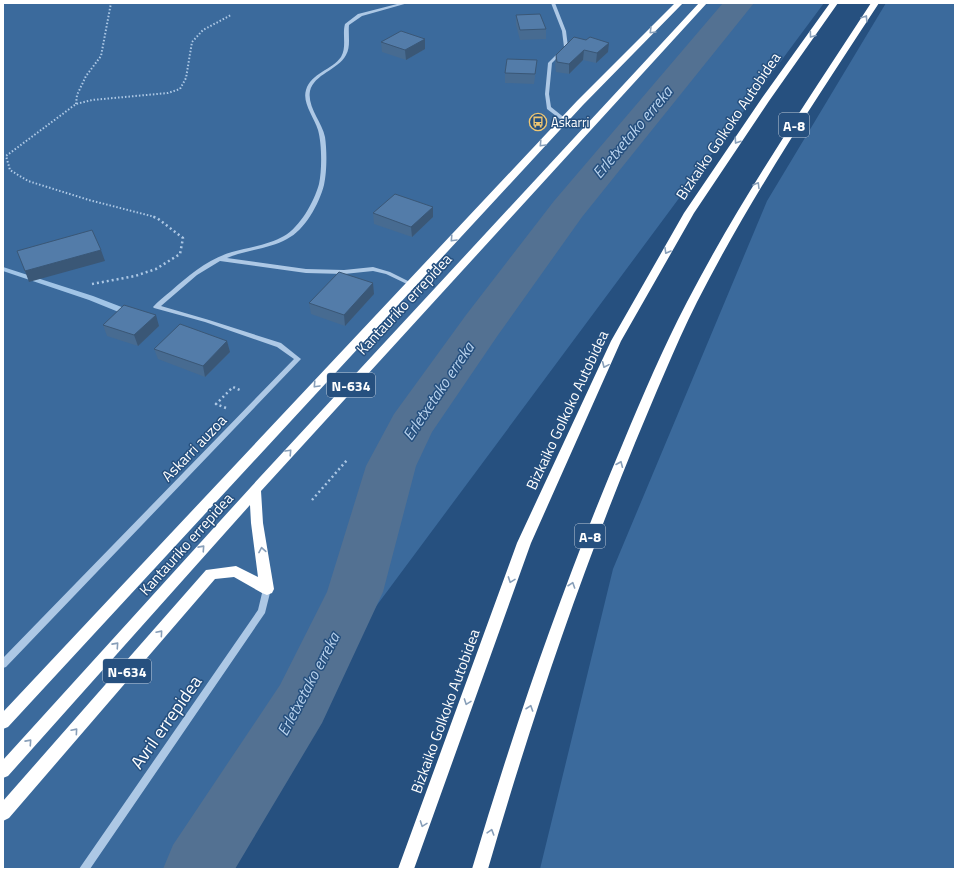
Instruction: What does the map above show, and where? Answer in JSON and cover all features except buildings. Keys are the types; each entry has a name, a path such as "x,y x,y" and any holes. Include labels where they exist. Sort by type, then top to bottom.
{"highway":[{"name":"Kantauriko errepidea","path":"3,722 564,120 679,3"},
{"name":"Kantauriko errepidea","path":"3,771 255,490 703,3"},
{"name":"Bizkaiko Golkoko Autobidea","path":"406,869 524,543 616,341 689,213 765,100 834,3"},
{"name":"A-8","path":"480,869 516,749 575,574 600,509 665,358 699,287 741,212 802,113 875,3"},
{"path":"255,490 257,523 267,589"},
{"name":"N-634","path":"3,813 211,574 236,571 267,589"}],"street":[{"path":"218,259 284,239 300,228 309,216 322,182 322,137 318,120 307,102 308,89 320,75 337,63 344,54 347,25 360,15 406,3"},
{"path":"553,3 564,31 566,47 550,63 546,94 550,108 564,120"},
{"path":"218,259 306,271 344,272 373,269 388,273 411,284"},
{"name":"Askarri auzoa","path":"3,664 298,359 279,345 156,306 199,271 218,259"},
{"name":"Avril errepidea","path":"84,869 262,610 267,589"}],"path":[{"path":"76,104 77,95 86,76 101,56 111,3"},
{"path":"92,284 135,276 156,269 180,254 183,238 157,218 89,200 28,181 10,170 6,156 76,104 92,100 168,93 180,89 186,78 192,42 203,30 232,15"},
{"path":"229,409 216,404 233,387 248,393"},
{"path":"312,500 348,459"}],"shaded area":[{"path":"3,3 824,3 181,869 3,869"},
{"path":"886,3 955,3 955,869 540,869 613,569 767,201"}],"waterway":[{"name":"Erletxetako erreka","path":"197,869 301,704 355,592 391,466 411,426 482,325 568,209 739,3"},
{"path":"3,269 91,298 129,313"}],"place":[{"name":"Askarri","path":"538,122"}]}
